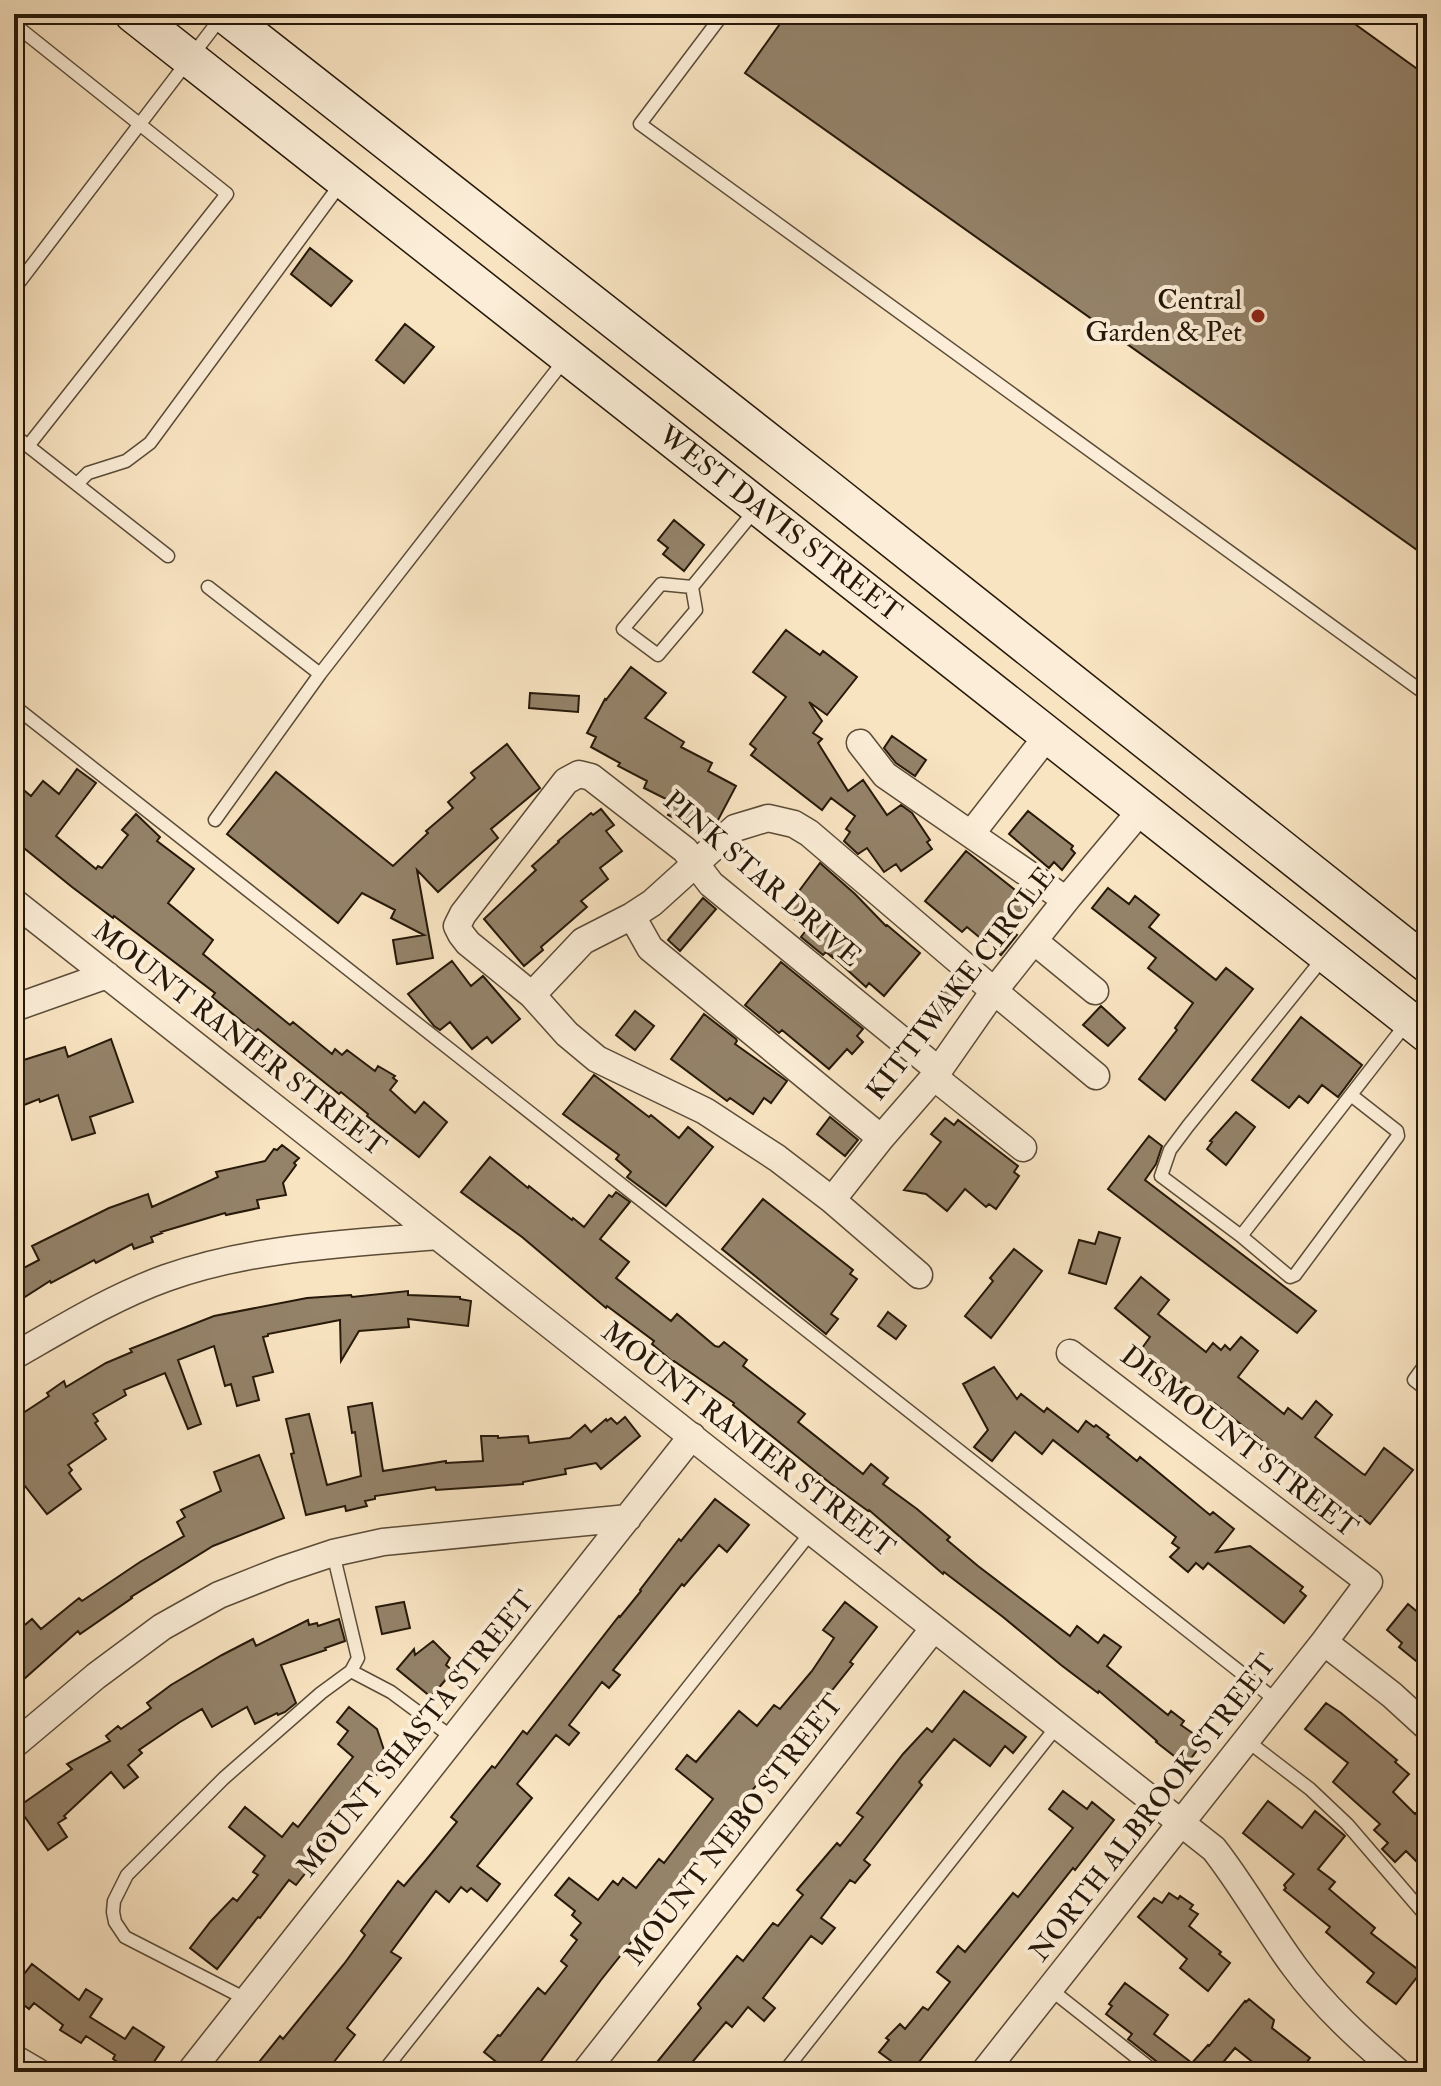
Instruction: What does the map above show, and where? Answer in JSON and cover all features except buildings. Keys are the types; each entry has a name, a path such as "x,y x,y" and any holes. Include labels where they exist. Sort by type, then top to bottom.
{"main road":[{"name":"WEST DAVIS STREET","path":"133,14 1418,1027"},
{"name":"WEST DAVIS STREET","path":"224,14 1427,964"},
{"path":"788,530 825,486"},
{"path":"1142,809 1176,765"}],"street":[{"path":"971,834 1048,735"},
{"path":"860,743 885,775 1066,900"},
{"name":"PINK STAR DRIVE","path":"532,995 468,943 457,926 463,914 566,781 579,774 591,777 685,850 711,884 1023,1148"},
{"name":"KITTIWAKE CIRCLE","path":"832,1200 936,1073 994,991 1066,900 1142,809"},
{"path":"919,1275 832,1200 777,1158 705,1111 597,1059 567,1034 532,995 583,941 652,903 735,828 768,818 794,824 809,833 1096,1076"},
{"name":"MOUNT RANIER STREET","path":"14,902 1214,1849 1237,1878 1294,1966 1323,2002 1351,2032 1398,2072"},
{"path":"632,916 650,948 881,1138"},
{"path":"1034,941 1095,991"},
{"path":"18,1004 107,975"},
{"path":"14,1356 97,1309 165,1278 211,1264 305,1248 437,1236"},
{"name":"DISMOUNT STREET","path":"1070,1353 1369,1582"},
{"name":"MOUNT SHASTA STREET","path":"190,2072 692,1436"},
{"path":"14,1745 96,1676 162,1627 219,1595 282,1570 333,1553 383,1542 628,1518"},
{"name":"NORTH ALBROOK STREET","path":"984,2072 1369,1582"},
{"name":"MOUNT NEBO STREET","path":"585,2072 934,1628"},
{"path":"1324,1642 1392,1695 1427,1727"},
{"path":"14,2058 38,2072"}],"lane":[{"path":"14,289 224,14"},
{"path":"723,14 640,124 1427,695"},
{"path":"14,24 227,194 28,446"},
{"path":"77,484 88,473 126,461 150,443 344,180"},
{"path":"215,820 320,674 568,355"},
{"path":"14,435 168,556"},
{"path":"692,587 661,584 623,629 658,655 696,610 692,587 758,507"},
{"path":"208,587 320,674"},
{"path":"14,706 1277,1701"},
{"path":"1327,955 1188,1126 1170,1150 1161,1176 1290,1277 1295,1275 1398,1136 1397,1131 1351,1095"},
{"path":"1241,1236 1351,1095 1418,1027"},
{"path":"1427,1362 1414,1380 1427,1390"},
{"path":"383,2072 812,1531"},
{"path":"246,1999 125,1937 115,1922 114,1901 127,1875 224,1778 321,1693 351,1671 358,1658 333,1553"},
{"path":"351,1671 391,1692 453,1738"},
{"path":"784,2072 1058,1725"},
{"path":"1246,1740 1310,1789 1347,1824 1427,1917"},
{"path":"1050,1989 1155,2072"}],"place":[{"name":"Central Garden & Pet","path":"1258,316"}]}
